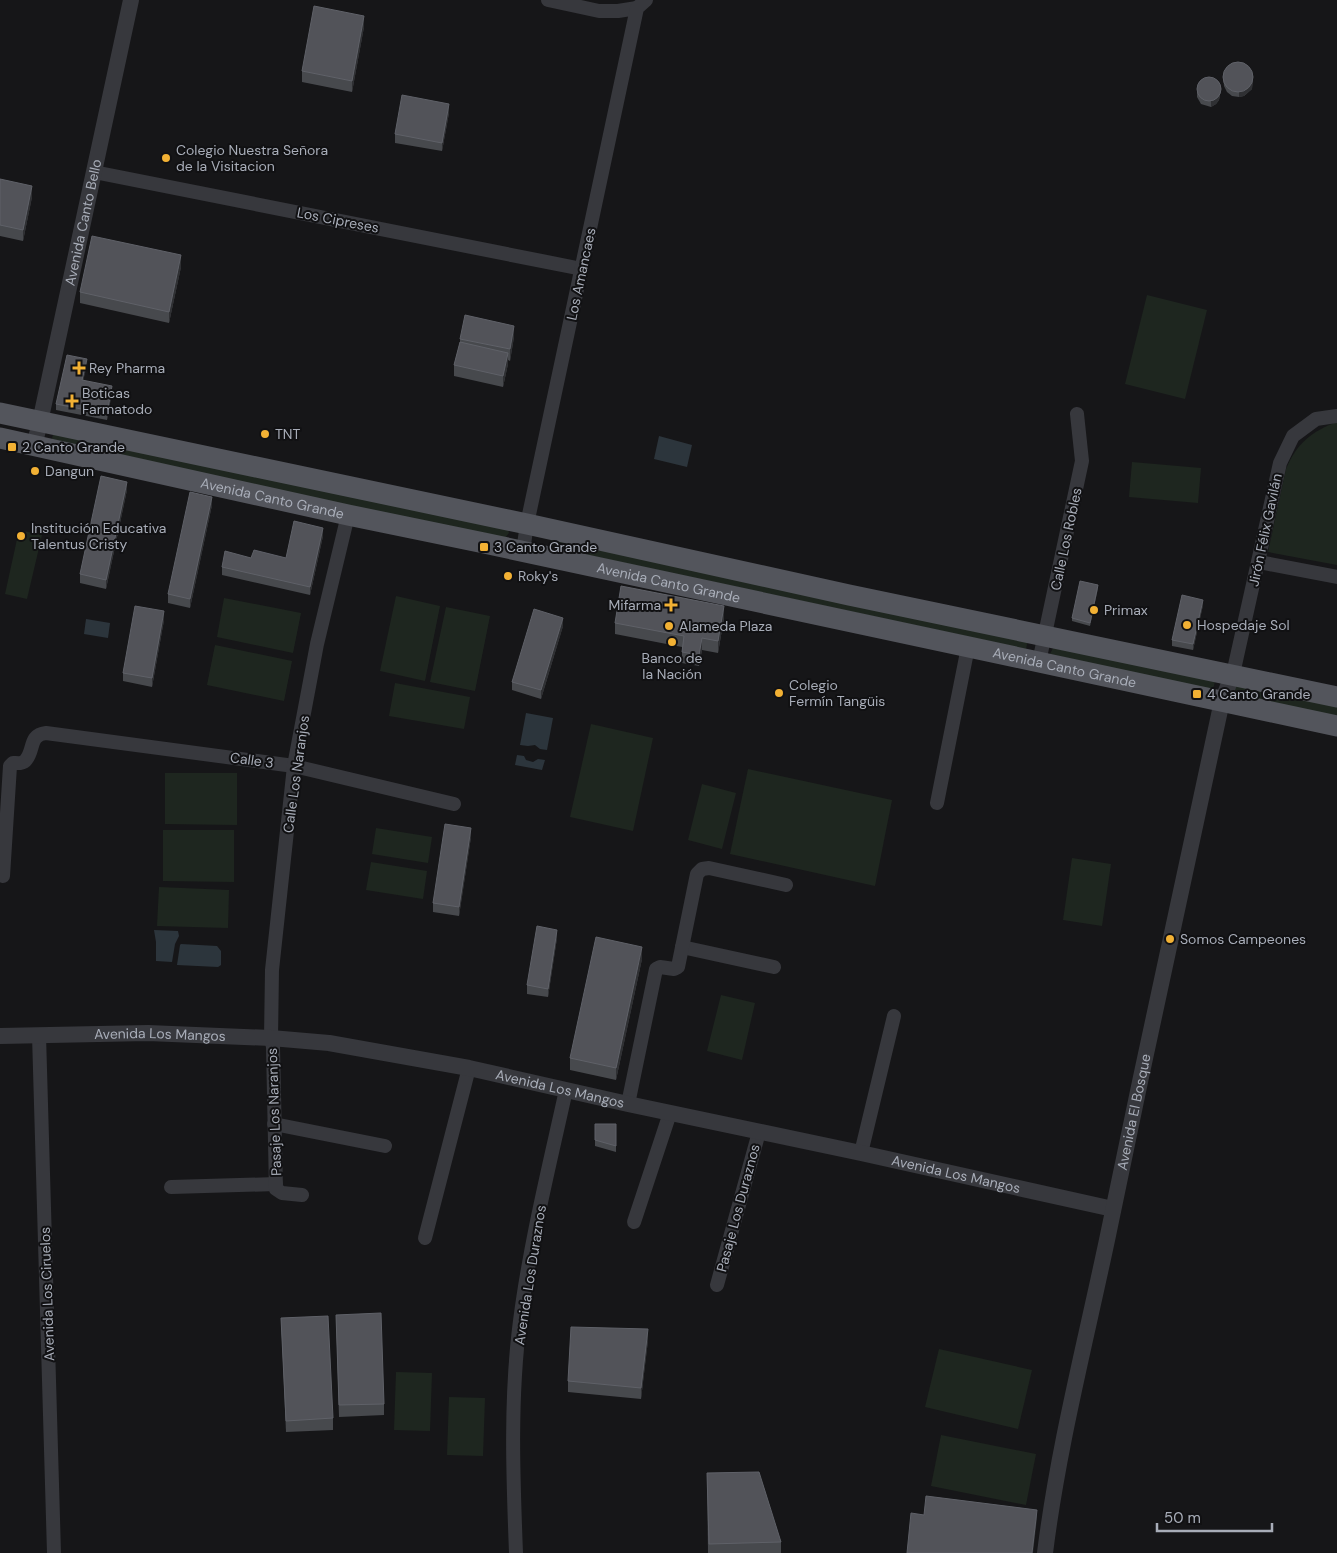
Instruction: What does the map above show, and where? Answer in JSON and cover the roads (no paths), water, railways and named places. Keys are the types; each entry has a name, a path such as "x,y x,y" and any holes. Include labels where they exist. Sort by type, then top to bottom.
{"main road":[{"name":"Avenida Canto Grande","path":"0,413 1337,697"},
{"name":"Avenida Canto Grande","path":"0,438 348,515 1337,726"}],"street":[{"name":"Avenida Canto Bello","path":"34,446 132,0"},
{"path":"548,0 598,11 618,11 641,4"},
{"name":"Los Amancaes","path":"523,551 527,524 582,269 641,4"},
{"name":"Los Cipreses","path":"94,172 582,269"},
{"name":"Calle Los Robles","path":"1039,662 1082,461 1077,414"},
{"name":"Jirón Félix Gavilán","path":"1233,674 1280,463 1293,436 1316,419 1337,416"},
{"name":"Calle Los Naranjos","path":"271,1038 272,970 294,766 317,644 348,515"},
{"path":"1259,562 1337,576"},
{"path":"937,803 968,647"},
{"name":"Avenida El Bosque","path":"1045,1553 1060,1458 1113,1209 1222,701 1233,674"},
{"name":"Calle 3","path":"3,876 10,766 13,763 26,760 34,739 39,734 46,733 294,766 454,804"},
{"path":"628,1104 656,969 660,967 674,970 678,967 697,874 702,869 709,868 786,885"},
{"path":"682,947 774,968"},
{"path":"862,1153 894,1016"},
{"name":"Avenida Los Mangos","path":"0,1036 148,1033 271,1038 329,1043 469,1068 1113,1209"},
{"name":"Avenida Los Ciruelos","path":"40,1035 54,1553"},
{"name":"Pasaje Los Naranjos","path":"271,1038 276,1189 282,1193 302,1195"},
{"path":"425,1238 469,1068"},
{"name":"Avenida Los Duraznos","path":"516,1553 513,1463 514,1388 520,1322 532,1247 566,1090"},
{"path":"634,1222 670,1113"},
{"path":"274,1124 386,1146"},
{"name":"Pasaje Los Duraznos","path":"718,1285 759,1132"},
{"path":"171,1187 276,1184"}],"place":[{"name":"Colegio Nuestra Señora de la Visitacion","path":"166,158"},
{"name":"Rey Pharma","path":"79,368"},
{"name":"Boticas Farmatodo","path":"72,401"},
{"name":"TNT","path":"265,434"},
{"name":"2 Canto Grande","path":"12,447"},
{"name":"Dangun","path":"35,471"},
{"name":"Institución Educativa Talentus Cristy","path":"21,536"},
{"name":"3 Canto Grande","path":"484,547"},
{"name":"Roky's","path":"508,576"},
{"name":"Mifarma","path":"671,605"},
{"name":"Primax","path":"1094,610"},
{"name":"Hospedaje Sol","path":"1187,625"},
{"name":"Alameda Plaza","path":"669,626"},
{"name":"Banco de la Nación","path":"672,642"},
{"name":"Colegio Fermín Tangüis","path":"779,693"},
{"name":"4 Canto Grande","path":"1197,694"},
{"name":"Somos Campeones","path":"1170,939"}]}
